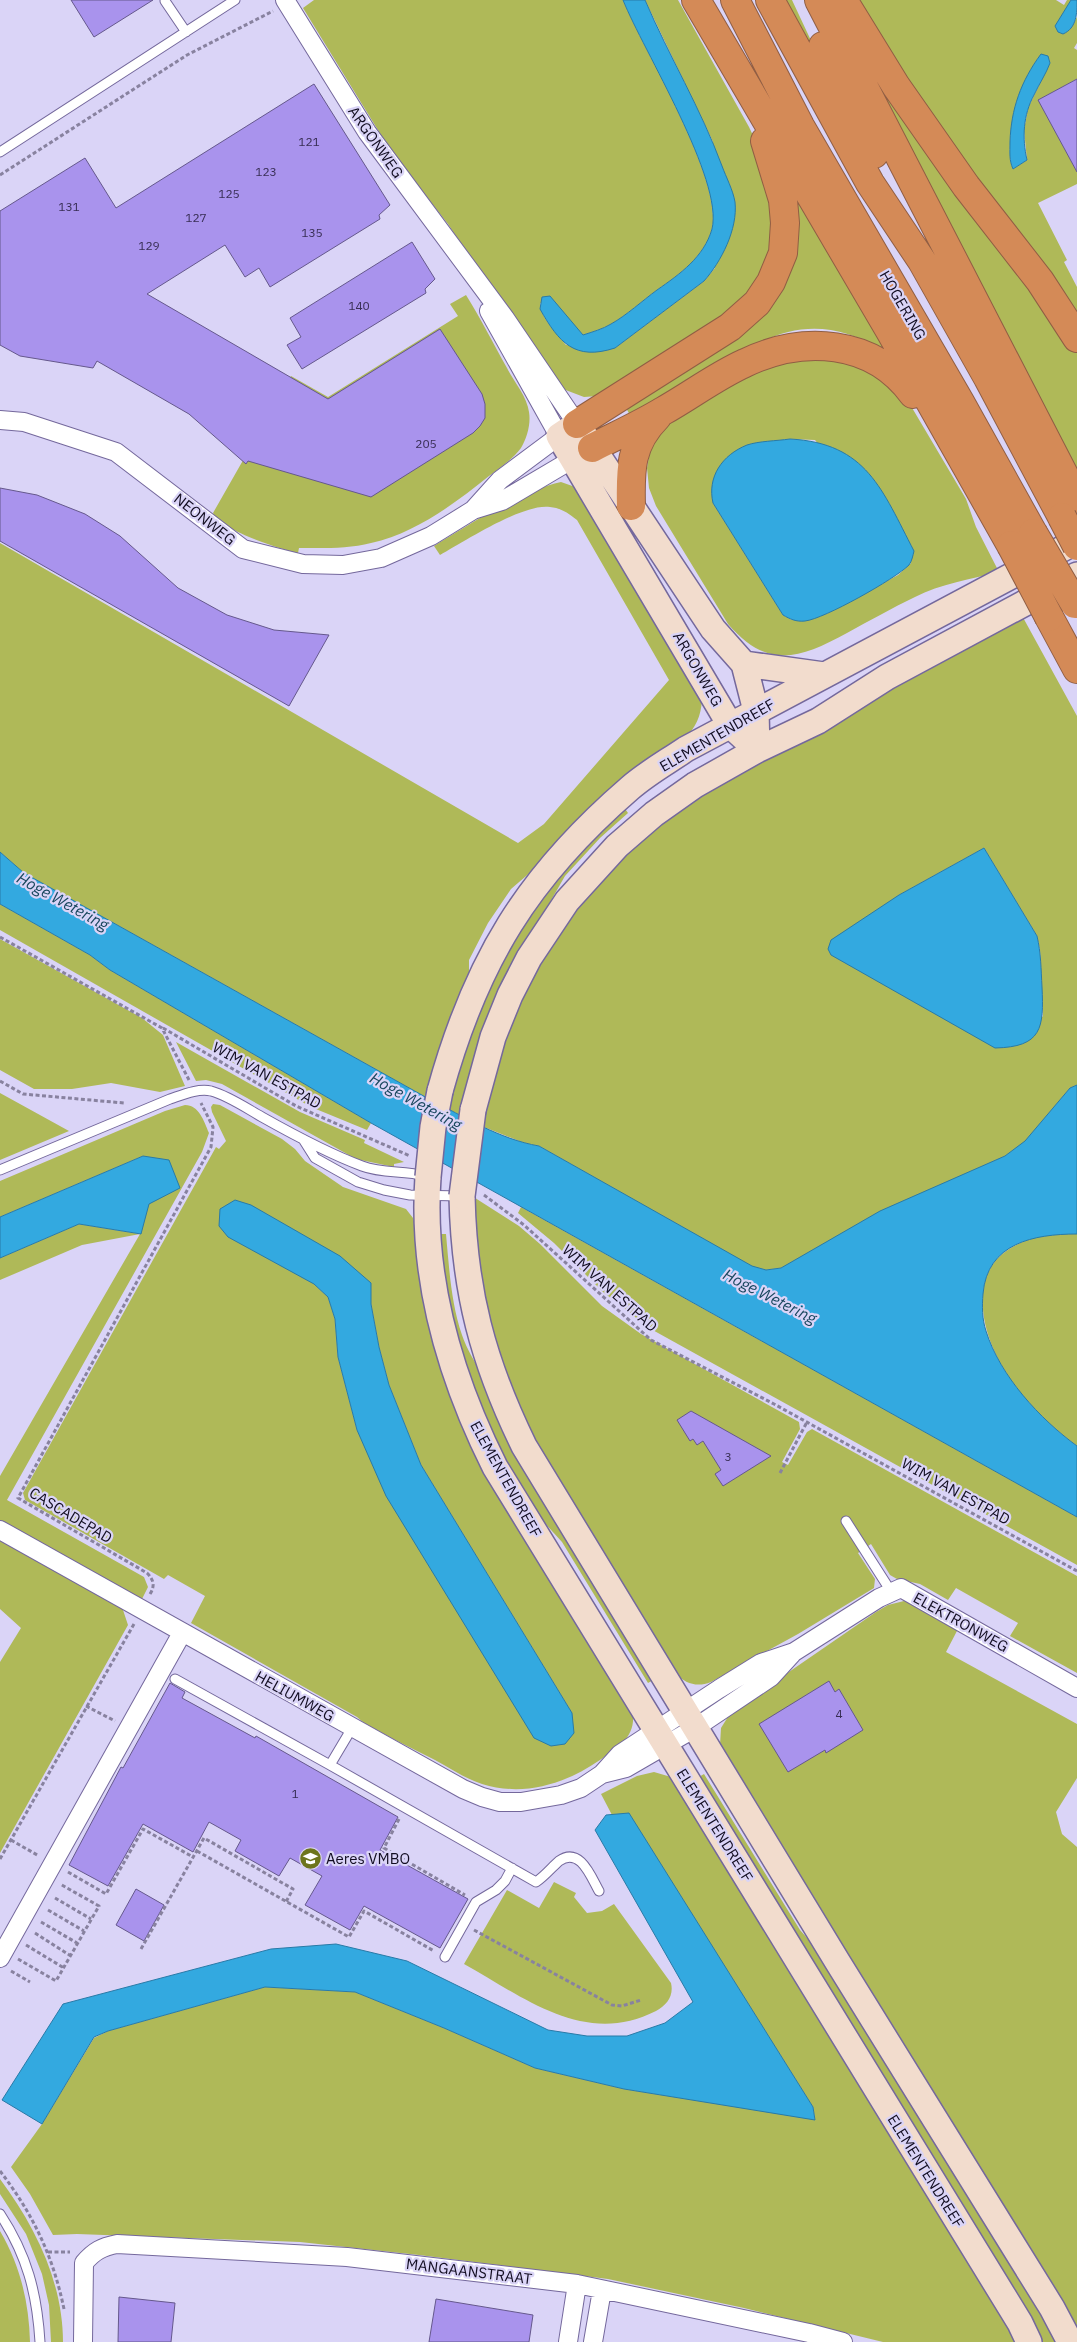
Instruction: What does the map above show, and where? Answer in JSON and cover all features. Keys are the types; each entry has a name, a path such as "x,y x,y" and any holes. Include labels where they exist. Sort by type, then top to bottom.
{"highway":[{"path":"696,0 968,467"},
{"name":"HOGERING","path":"735,0 800,126 960,402 1022,539 1076,606"},
{"path":"770,0 870,183 922,261 988,378 1070,508"},
{"path":"801,0 882,171 922,261"},
{"path":"819,0 1070,508 1077,546"},
{"path":"843,0 896,86 966,186 1040,281 1077,338"},
{"path":"568,430 730,327 757,303 771,282 783,254 785,223 783,200 746,85"},
{"path":"583,454 662,412 752,360 767,354 799,347 824,345 849,350 890,367 904,382 1022,539 1049,617 1077,669"},
{"path":"631,506 630,474 635,448 646,429 662,412"}],"main road":[{"name":"ARGONWEG","path":"568,430 583,454 730,725 757,750"},
{"name":"ARGONWEG","path":"583,454 631,506 712,629 744,664 756,711 757,750"},
{"name":"ELEMENTENDREEF","path":"1029,2342 1020,2323 512,1496 471,1416 453,1366 439,1318 431,1270 424,1178 440,1091 464,1016 480,976 500,939 532,889 578,836 631,787 686,749 1077,540"},
{"path":"1070,2342 1052,2308 524,1446 506,1408 483,1346 472,1305 465,1257 473,1110 493,1037 510,996 530,958 567,901 617,846 654,814 695,785 757,750 818,721 887,677 1077,575"},
{"path":"744,664 824,675"}],"street":[{"name":"ARGONWEG","path":"286,1 367,132 474,279 505,318 568,430"},
{"name":"NEONWEG","path":"0,420 24,422 116,452 243,548 303,564 343,565 382,558 431,536 473,510 502,501 583,454"},
{"name":"NEONWEG","path":"473,510 500,480 568,430"},
{"name":"HELIUMWEG","path":"0,1530 352,1728 482,1798 500,1802 537,1801 581,1788 602,1774 626,1768 661,1737 690,1719"},
{"name":"ELEKTRONWEG","path":"690,1719 771,1677 794,1652 879,1598 901,1588 1077,1688"},
{"path":"8,1957 49,1870 182,1633"},
{"name":"MANGAANSTRAAT","path":"83,2342 84,2263 92,2253 104,2246 117,2244 347,2257 577,2284 809,2333 843,2342"},
{"path":"568,2342 577,2284"},
{"path":"593,2342 602,2290"}],"lane":[{"path":"0,152 235,0"},
{"path":"165,1 186,32"},
{"path":"0,1170 141,1110 195,1092 209,1090 230,1099 302,1139 362,1166 390,1173 411,1172 469,1194"},
{"path":"302,1139 315,1158 358,1182 410,1196 424,1178"},
{"path":"846,1521 892,1593"},
{"path":"175,1679 536,1882 549,1873 559,1861 570,1857 577,1858 583,1864 599,1891"},
{"path":"330,1765 352,1728"},
{"path":"445,1957 476,1902 505,1882 512,1868"},
{"path":"0,2214 23,2254 38,2313 40,2342"}],"path":[{"path":"0,175 187,55 239,30 286,1"},
{"name":"WIM VAN ESTPAD","path":"0,937 424,1178"},
{"path":"162,1028 195,1092"},
{"path":"0,1081 23,1094 121,1102 141,1110"},
{"name":"CASCADEPAD","path":"0,1860 154,1588 151,1577 18,1498 211,1147 214,1127 195,1092"},
{"name":"WIM VAN ESTPAD","path":"469,1194 524,1225 651,1340 807,1422 1077,1571"},
{"path":"780,1473 807,1422"},
{"path":"404,1808 384,1848 476,1902"},
{"path":"49,1870 106,1894 144,1829 193,1857"},
{"path":"141,1949 204,1838 293,1889 286,1902"},
{"path":"8,1957 56,1981 99,1906 11,1840"},
{"path":"196,1851 348,1938 364,1911 445,1957"},
{"path":"55,1898 92,1919"},
{"path":"48,1910 84,1931"},
{"path":"41,1922 77,1943"},
{"path":"464,1924 612,2005 622,2006 641,2000"},
{"path":"34,1934 71,1956"},
{"path":"26,1945 64,1968"},
{"path":"0,2171 29,2214 48,2252 60,2288 65,2317"}],"green space":[{"path":"314,0 623,0 680,115 694,148 706,180 712,207 712,229 703,248 690,264 629,312 605,327 583,335 566,317 540,303 546,320 566,345 615,348 704,281 715,268 713,142 645,0 678,0 749,127 766,163 775,241 760,281 731,314 598,396 584,397 563,389 512,322 448,224 392,153 303,8"},
{"path":"779,0 792,0 865,156"},
{"path":"860,0 1056,0 1064,5 1067,0 1071,0 1055,27 1071,28 1077,17 1077,43 1074,48 1077,50 1077,79 1039,100 1077,172 1077,184 1038,203 1067,260 1064,262 1077,287 1077,327 902,77","holes":["1038,58 1049,59 1050,63 1028,108 1024,130 1027,160 1013,169 1010,159 1010,142 1018,98"]},
{"path":"875,71 1077,349 1077,477 869,75"},
{"path":"796,194 887,352 862,339 839,332 818,329 798,330 778,335 736,354 632,419 625,406 740,336"},
{"path":"466,295 528,406 529,426 527,435 521,448 510,460 462,497 419,525 388,538 362,545 335,548 299,548 298,553 251,538 227,526 218,519 213,513 291,376 328,397 458,316 450,304"},
{"path":"853,358 908,401 966,499 976,527 999,572 945,585 925,592 830,642 799,654 784,656 771,654 743,639 728,624 656,506 649,488 647,468 650,450 665,424 773,361","holes":["790,439 815,440 911,563 898,575 826,614 792,620 783,615 713,503 748,445"]},
{"path":"561,482 578,488 702,699 699,717 683,741 511,889 488,923 469,960 469,976 429,1099 24,873 0,852 0,543 518,843 544,824 669,680 577,520 564,511 558,508 539,507 510,517 440,555 434,546 512,500 545,486"},
{"path":"1020,612 1077,716 1077,1085 1070,1088 1025,1142 1005,1156 781,1268 766,1270 752,1267 539,1146 524,1143 479,1125 508,1021 548,944 605,871 682,804","holes":["984,848 1037,936 1040,950 1043,1017 899,895"]},
{"path":"623,806 628,813 600,838 565,876 538,923 462,1116 446,1108 470,1024 534,903"},
{"path":"0,904 90,955 110,970 371,1123 367,1130 311,1107 0,930"},
{"path":"0,939 142,1018 163,1035 185,1086 160,1092 111,1083 72,1089 34,1089 0,1070"},
{"path":"176,1042 300,1112 365,1140 364,1143 404,1162 394,1164 394,1167 356,1159 222,1084 206,1080 196,1081"},
{"path":"0,1093 69,1131 0,1160"},
{"path":"213,1104 220,1105 282,1139 295,1149 305,1161 343,1187 406,1209 413,1218 419,1237 427,1305 633,1714 631,1729 624,1741 600,1760 573,1776 544,1786 513,1789 498,1788 470,1779 364,1723 357,1717 191,1623 205,1596 168,1575 164,1579 25,1500 23,1493 216,1147 219,1149 226,1141 211,1107","holes":["371,1283 371,1304 379,1347 389,1385 421,1465 572,1713 357,1430 338,1357 335,1319 328,1297 314,1284"]},
{"path":"185,1105 197,1111 209,1133 202,1152 7,1500 144,1577 148,1587 142,1599 0,1520 0,1476 140,1234 143,1156 0,1217 0,1181 165,1111"},
{"path":"472,1196 519,1226 540,1244 602,1306 641,1334 799,1422 800,1429 782,1462 788,1465 807,1432 812,1429 1077,1576 1077,1673 1010,1636 1018,1623 956,1588 948,1600 920,1584 897,1579 890,1575 871,1544 858,1553 875,1579 874,1588 798,1634 711,1682 701,1685 691,1684 675,1674 525,1429 481,1300"},
{"path":"521,1207 1077,1517 1077,1565 649,1328 603,1292 554,1243 518,1213"},
{"path":"79,1224 140,1234 82,1245 0,1280 0,1258"},
{"path":"438,1234 446,1234 453,1298 458,1323 466,1346 655,1679 648,1683 562,1542 532,1509 499,1454 452,1332"},
{"path":"1051,1234 1077,1234 1077,1446 1042,1416 1011,1380 998,1359 989,1338 984,1316 983,1293 985,1280 997,1259 1015,1245 1026,1240"},
{"path":"0,1539 122,1607 128,1625 0,1853 0,1662 21,1628 0,1609"},
{"path":"904,1601 911,1602 958,1629 946,1652 1077,1724 1077,1778 1056,1812 1062,1834 1077,1847 1077,2334 720,1745 721,1728 731,1712 876,1612 888,1605"},
{"path":"654,1772 671,1777 1019,2342 883,2342 744,2308 608,2279 419,2255 300,2242 77,2234 53,2235 30,2194 11,2167 42,2124 94,2038 108,2031 265,1987 355,1992 535,2068 624,2089 815,2119 813,2107 629,1814 612,1815 601,1794 637,1776"},
{"path":"704,1774 800,1930 829,1963 1060,2342 1039,2342 697,1778"},
{"path":"554,1882 576,1893 574,1897 587,1913 602,1911 614,1904 671,1983 672,1988 669,2000 663,2006 656,2011 630,2021 605,2024 580,2021 556,2014 533,2003 464,1964 507,1890 539,1908"},
{"path":"0,2179 25,2216 45,2256 58,2298 63,2342 51,2342 49,2305 42,2274 26,2234 0,2194"},
{"path":"0,2231 13,2257 22,2284 28,2313 30,2342 0,2342"}],"water":[{"path":"623,0 645,0 714,145 733,193 735,202 734,223 722,255 704,281 615,348 589,352 570,346 554,331 540,309 542,297 550,296 583,335 601,329 623,316 690,264 703,248 712,229 712,207 706,180 694,148 680,115"},
{"path":"1071,0 1077,0 1075,20 1071,28 1063,34 1058,32 1055,26"},
{"path":"1041,54 1048,56 1050,63 1028,110 1024,127 1027,160 1013,169 1010,159 1012,118 1018,96 1028,74"},
{"path":"790,439 816,442 837,450 855,460 881,490 914,551 909,565 890,579 843,606 805,621 793,620 783,615 713,503 712,493 712,484 718,468 738,449 762,442"},
{"path":"984,848 1037,936 1039,949 1042,1001 1040,1024 1037,1032 1031,1039 1011,1047 995,1048 831,955 828,949 831,940 899,895"},
{"name":"Hoge Wetering","path":"0,852 24,873 429,1099 496,1133 539,1146 752,1266 766,1270 781,1268 880,1211 1005,1156 1025,1141 1070,1088 1077,1085 1077,1234 1045,1236 1029,1240 1015,1245 1003,1253 993,1263 986,1277 982,1308 992,1348 1011,1380 1049,1423 1077,1446 1077,1517 371,1123 110,970 90,955 0,904"},
{"path":"143,1156 169,1160 180,1188 149,1204 141,1234 79,1224 0,1258 0,1217"},
{"path":"235,1200 251,1205 340,1256 371,1283 371,1304 379,1347 389,1385 421,1465 572,1713 574,1733 565,1744 551,1746 534,1738 386,1496 357,1430 338,1357 335,1319 328,1297 314,1284 228,1237 219,1226 220,1209"},
{"path":"629,1813 813,2107 815,2120 624,2089 535,2068 355,1992 265,1987 108,2031 94,2037 42,2124 2,2100 63,2004 271,1949 336,1944 407,1961 548,2030 587,2036 627,2036 665,2023 693,2002 595,1830 606,1815"}],"building":[{"path":"71,0 153,0 94,37"},
{"path":"1077,79 1077,172 1038,100"},
{"path":"314,84 390,205 379,215 380,219 270,287 259,268 245,277 225,245 147,294 328,399 440,329 482,394 485,404 485,418 473,433 371,497 248,461 246,464 189,414 97,361 93,368 20,356 0,345 0,211 85,158 116,208"},
{"path":"412,242 435,279 425,289 426,293 302,369 287,345 301,337 290,318"},
{"path":"0,488 37,495 85,514 120,536 178,588 227,615 274,630 329,635 289,706 0,541"},
{"path":"691,1411 771,1456 723,1486 715,1474 721,1470 703,1441 697,1445 693,1439 690,1441 677,1420"},
{"path":"829,1681 835,1692 839,1689 863,1730 826,1753 825,1750 788,1772 759,1724"},
{"path":"170,1683 185,1692 182,1698 255,1738 256,1736 398,1817 380,1850 468,1899 440,1948 364,1906 350,1930 305,1905 322,1876 290,1858 279,1876 235,1851 241,1840 209,1822 193,1852 143,1824 108,1886 69,1865 121,1767 123,1768"},
{"path":"136,1889 164,1905 144,1941 116,1925"},
{"path":"119,2297 175,2303 171,2342 118,2342"},
{"path":"436,2299 533,2315 529,2342 429,2342"}],"place":[{"name":"Aeres VMBO","path":"310,1858"}]}
